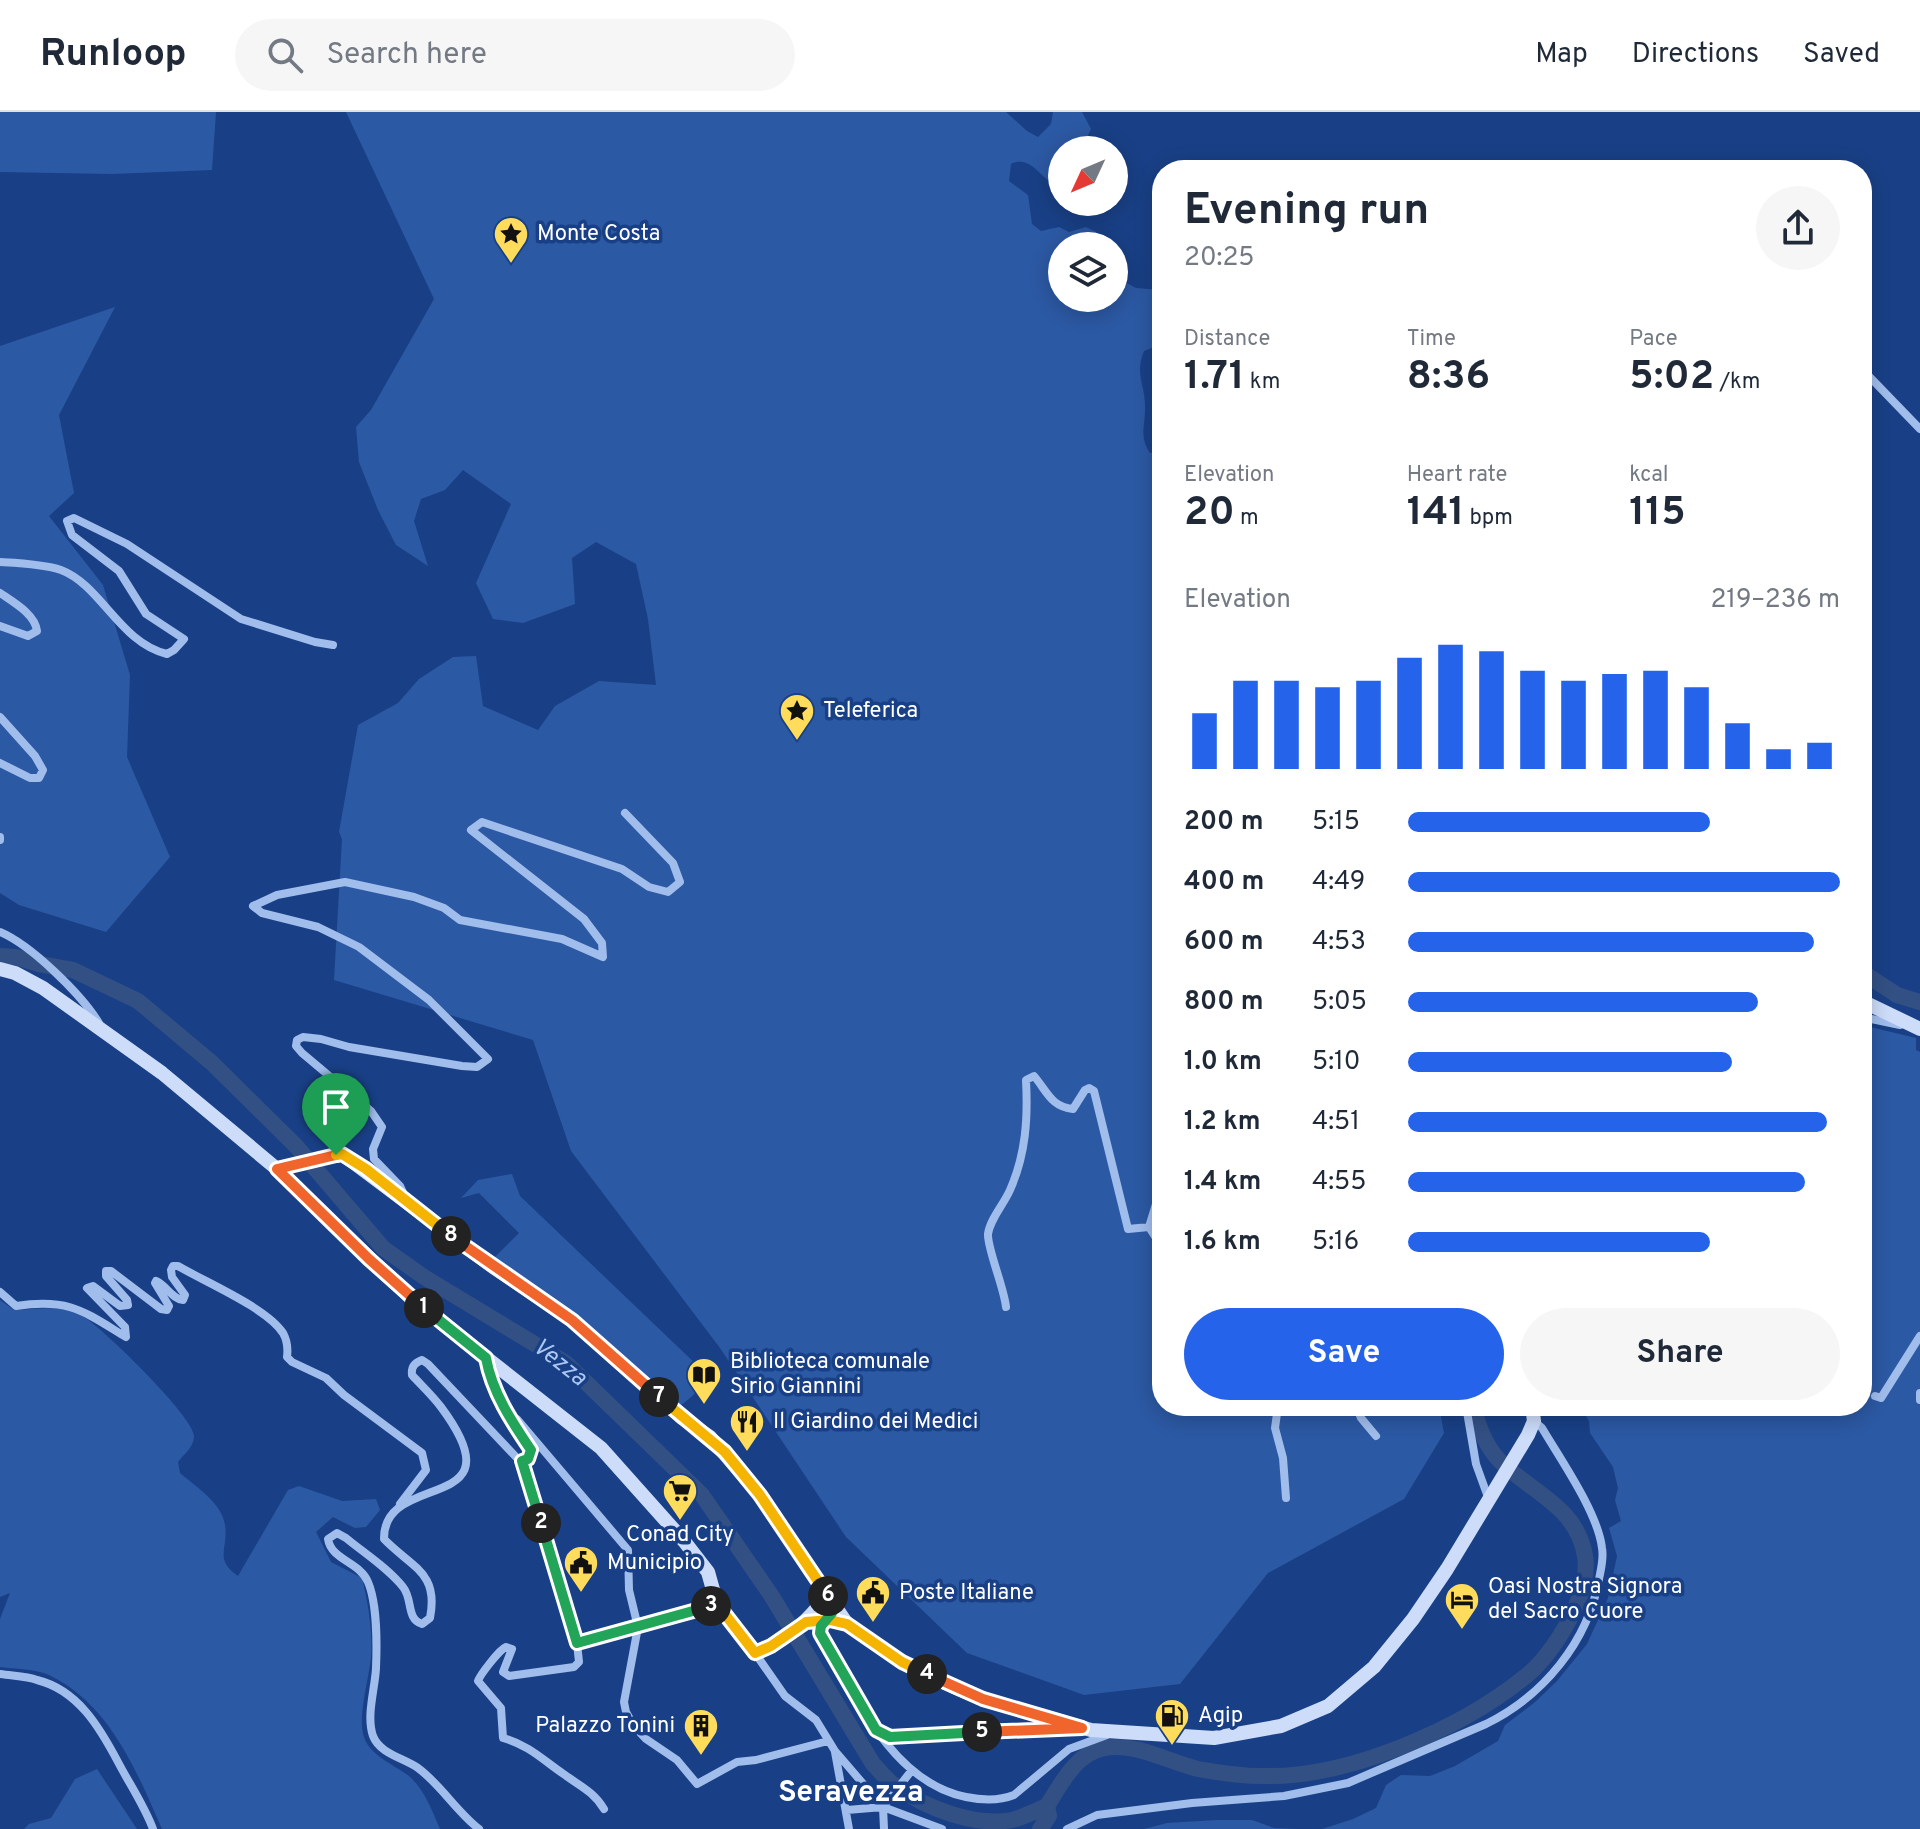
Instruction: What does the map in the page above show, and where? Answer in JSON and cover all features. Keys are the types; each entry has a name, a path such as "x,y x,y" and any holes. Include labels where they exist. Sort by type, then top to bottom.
{"main road":[{"path":"0,969 15,973 43,988 284,1166 391,1280 601,1448 708,1572 717,1604 755,1653 806,1622 818,1607 833,1605"},
{"path":"1872,1006 1920,1029"},
{"path":"284,1166 342,1154 493,1267 572,1320 682,1418 710,1437 760,1495 847,1624 902,1662 954,1687 983,1699 1082,1728 1112,1733 1214,1738 1281,1726 1328,1706 1374,1667 1413,1619 1501,1481 1531,1421"},
{"path":"826,1620 832,1613 833,1605"},
{"path":"806,1622 826,1620 847,1624"}],"street":[{"path":"1872,379 1920,429"},
{"path":"0,562 59,569 71,575 143,644 167,654 174,650 184,639 146,614 119,571 72,535 67,521 74,518 127,544 241,619 284,634 333,645"},
{"path":"0,593 19,606 36,624 37,631 28,636 0,626"},
{"path":"0,717 35,756 43,770 39,778 30,778 0,763"},
{"path":"407,1202 400,1186 374,1159 373,1149 382,1127 371,1111 302,1053 296,1046 297,1040 303,1037 321,1039 349,1047 462,1066 477,1067 488,1059 429,1000 359,947 318,927 262,913 253,906 277,895 345,882 414,897 444,908 460,920 562,939 603,957 602,943 584,919 471,830 482,822 622,869 649,887 668,892 680,882 673,863 625,813"},
{"path":"0,932 13,937 49,966 97,1019 103,1031"},
{"path":"1872,1019 1920,1029"},
{"path":"1006,1307 1004,1288 988,1242 989,1229 1018,1169 1027,1134 1026,1080 1029,1076 1034,1076 1050,1100 1062,1108 1073,1109 1085,1090 1089,1088 1094,1091 1128,1229 1149,1227"},
{"path":"1149,1227 1152,1217"},
{"path":"1149,1227 1152,1232"},
{"path":"0,1292 16,1306 55,1303 79,1308 126,1337 125,1327 87,1288 93,1286 120,1306 128,1305 106,1276 106,1271 111,1271 161,1309 167,1310 169,1306 155,1283 159,1282 178,1300 183,1300 185,1295 172,1277 173,1266 178,1266 265,1316 282,1332 288,1346 287,1357 292,1362 326,1378 422,1453 426,1470 384,1527 384,1539 424,1573 434,1600 430,1618 422,1624 412,1617 404,1588 346,1538 337,1533 328,1539 334,1552 361,1570 369,1583 376,1633 371,1715 373,1737 383,1749 427,1776 479,1829"},
{"path":"1875,1396 1881,1398 1920,1336"},
{"path":"486,1358 488,1373 507,1414 531,1450 528,1459 522,1461"},
{"path":"400,1504 455,1482 465,1469 465,1451 454,1429 441,1406 412,1375 415,1363 422,1360 522,1461 577,1643 579,1662 574,1667 509,1676 503,1672 512,1649 506,1647 499,1651 478,1681 501,1708 503,1738 540,1755 597,1797 604,1809"},
{"path":"1920,1393 1920,1400"},
{"path":"507,1414 517,1419 628,1550 629,1590 638,1627 624,1702 634,1726 646,1739 677,1760 697,1784 737,1762 828,1741"},
{"path":"1277,1416 1275,1428 1283,1458 1286,1498"},
{"path":"1360,1416 1376,1436"},
{"path":"1468,1416 1476,1464 1489,1500"},
{"path":"1067,1829 1097,1815 1284,1796 1348,1783 1486,1724 1530,1697 1554,1672 1584,1627 1596,1599 1603,1550 1596,1523 1542,1428 1531,1421"},
{"path":"577,1643 717,1604"},
{"path":"826,1620 820,1633 876,1730 910,1773 950,1793 975,1799 1007,1798 1069,1749 1112,1733"},
{"path":"755,1653 785,1696 816,1720 835,1751 887,1803 942,1829"},
{"path":"0,1674 39,1680 71,1697 90,1715 103,1731 153,1829"},
{"path":"882,1735 1082,1728"},
{"path":"835,1751 849,1829"},
{"path":"884,1829 887,1803 910,1773"},
{"path":"847,1810 887,1803"}],"shaded area":[{"path":"0,112 216,112 212,170 112,174 0,172"},
{"path":"346,112 1006,112 1038,137 1051,124 1053,112 1082,112 1091,129 1088,136 1048,136 1048,180 1032,166 1019,162 1011,164 1009,181 1028,195 1032,224 1041,231 1059,227 1069,232 1048,232 1048,312 1128,312 1128,284 1136,288 1152,289 1152,348 1144,351 1140,374 1145,401 1143,431 1152,453 1152,1416 1441,1416 1444,1433 1404,1499 1268,1573 1180,1684 1084,1695 967,1653 846,1537 720,1348 571,1151 533,1040 334,980 342,839 339,832 358,725 398,703 419,679 453,657 476,656 483,706 538,730 555,706 599,681 656,685 648,619 636,564 596,542 572,558 575,604 523,623 493,619 476,583 511,504 463,470 445,490 421,499 414,521 428,566 396,545 359,462 356,427 371,410 434,299"},
{"path":"1086,227 1096,232 1069,232"},
{"path":"115,307 59,415 74,493 49,516 103,585 130,675 127,757 170,857 106,932 19,905 0,893 0,346"},
{"path":"1872,1027 1916,1038 1916,1050 1920,1052 1920,1829 1322,1829 1376,1808 1386,1785 1401,1775 1430,1776 1455,1766 1498,1741 1505,1725 1557,1681 1587,1644 1608,1598 1617,1556 1609,1528 1621,1521 1615,1500 1618,1488 1613,1467 1590,1433 1586,1416 1872,1416"},
{"path":"512,1174 520,1196 700,1368 700,1386 680,1406 493,1259 519,1233 479,1193 461,1198 478,1180"},
{"path":"0,1300 14,1310 57,1309 81,1315 126,1353 164,1392 194,1436 191,1447 178,1462 180,1473 207,1496 223,1517 226,1533 224,1558 230,1570 238,1576 288,1490 299,1486 342,1501 376,1499 380,1510 366,1527 355,1528 333,1517 316,1532 331,1562 362,1578 370,1618 371,1647 363,1709 364,1737 377,1755 415,1782 428,1801 440,1829 162,1829 119,1742 89,1703 49,1675 0,1667 0,1619 10,1593 0,1597"},
{"path":"97,1769 137,1829 24,1829 29,1824 51,1818 75,1779"},
{"path":"1252,1820 1274,1828 1299,1829 1144,1829 1167,1823"}],"waterway":[{"name":"Vezza","path":"0,956 73,970 138,1001 212,1063 296,1146 383,1248 424,1277 566,1363 702,1495 771,1595 873,1764 892,1784 936,1808 982,1821 1012,1820 1047,1806"},
{"path":"1872,979 1897,995 1920,1002"},
{"path":"1047,1806 1077,1763 1104,1748 1128,1748 1198,1769 1231,1774 1297,1774 1331,1769 1402,1747 1437,1731 1500,1696 1526,1676 1554,1645 1575,1608 1584,1582 1585,1556 1573,1524 1551,1501 1494,1454 1476,1416"},
{"path":"1040,1829 1049,1816 1047,1806"}],"place":[{"name":"Monte Costa","path":"511,265"},
{"name":"Teleferica","path":"797,742"},
{"name":"Biblioteca comunale Sirio Giannini","path":"704,1406"},
{"name":"Il Giardino dei Medici","path":"747,1453"},
{"name":"Conad City","path":"680,1522"},
{"name":"Municipio","path":"581,1594"},
{"name":"Poste Italiane","path":"873,1624"},
{"name":"Oasi Nostra Signora del Sacro Cuore","path":"1462,1631"},
{"name":"Agip","path":"1172,1747"},
{"name":"Palazzo Tonini","path":"701,1757"}],"district":[{"name":"Seravezza","path":"851,1793"}],"route":[{"path":"336,1155 277,1169 413,1300 486,1358 488,1373 507,1414 531,1450 528,1459 522,1461 577,1643 717,1604 755,1653 806,1622 826,1620 837,1621 847,1624 902,1662 954,1687 983,1699 1082,1728 882,1735 876,1730 820,1633 821,1626 826,1620 829,1618 832,1613 833,1605 760,1495 725,1452 572,1320 493,1267 352,1159 342,1154 336,1155"}]}
